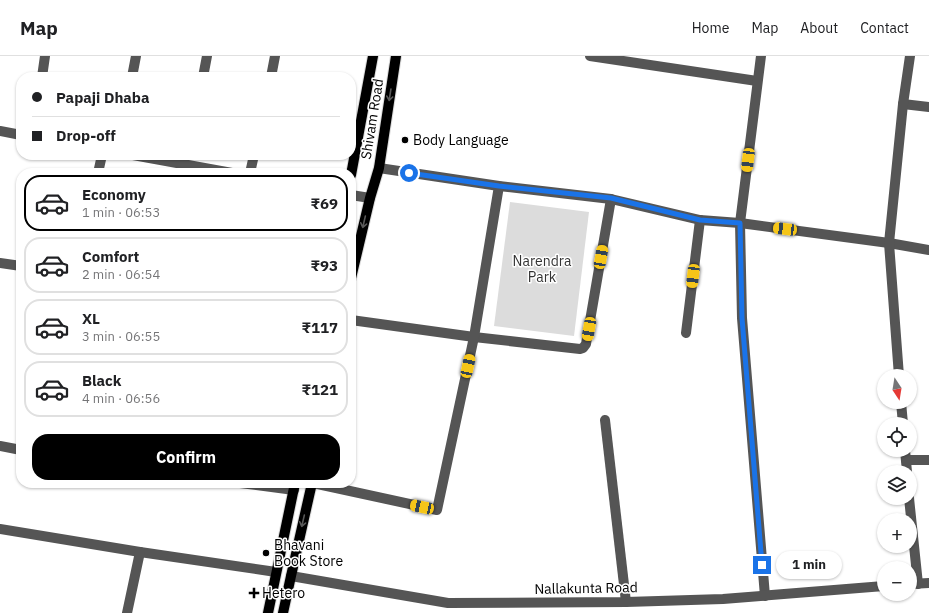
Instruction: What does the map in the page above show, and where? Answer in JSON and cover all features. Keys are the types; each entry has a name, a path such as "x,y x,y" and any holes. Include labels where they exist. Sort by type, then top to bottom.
{"main road":[{"name":"Shivam Road","path":"356,148 373,56"},
{"name":"Shivam Road","path":"356,257 370,198 379,168 396,56"},
{"path":"268,613 294,488"},
{"path":"283,613 311,488"},
{"path":"281,548 296,551"}],"street":[{"path":"43,72 45,56"},
{"path":"133,72 136,56"},
{"path":"204,72 207,56"},
{"path":"272,72 275,56"},
{"path":"590,56 757,81"},
{"path":"761,56 740,223 742,318 765,596"},
{"path":"898,369 889,242 903,104 910,56"},
{"path":"903,104 929,106"},
{"path":"0,131 16,134"},
{"path":"155,160 190,168"},
{"path":"379,168 499,186 611,198 700,220 740,223 889,242 929,250"},
{"path":"335,488 437,510 474,337 499,186"},
{"path":"356,196 370,198"},
{"path":"356,321 474,337 580,348 585,346 611,198"},
{"path":"686,333 700,220"},
{"path":"0,263 16,265"},
{"path":"605,420 626,602"},
{"path":"0,446 16,449"},
{"path":"915,457 929,460"},
{"path":"909,505 913,561"},
{"path":"0,530 276,572"},
{"path":"127,613 140,552"},
{"name":"Nallakunta Road","path":"291,576 448,608 723,599 877,587"},
{"path":"917,584 929,583"}],"green space":[{"name":"Narendra Park","path":"510,202 589,212 574,336 494,326"}],"place":[{"name":"Body Language","path":"405,140"},
{"name":"Bhavani Book Store","path":"266,553"},
{"name":"Hetero","path":"254,593"}],"route":[{"path":"409,173 499,186 611,198 700,220 740,223 742,318 762,565"}]}
